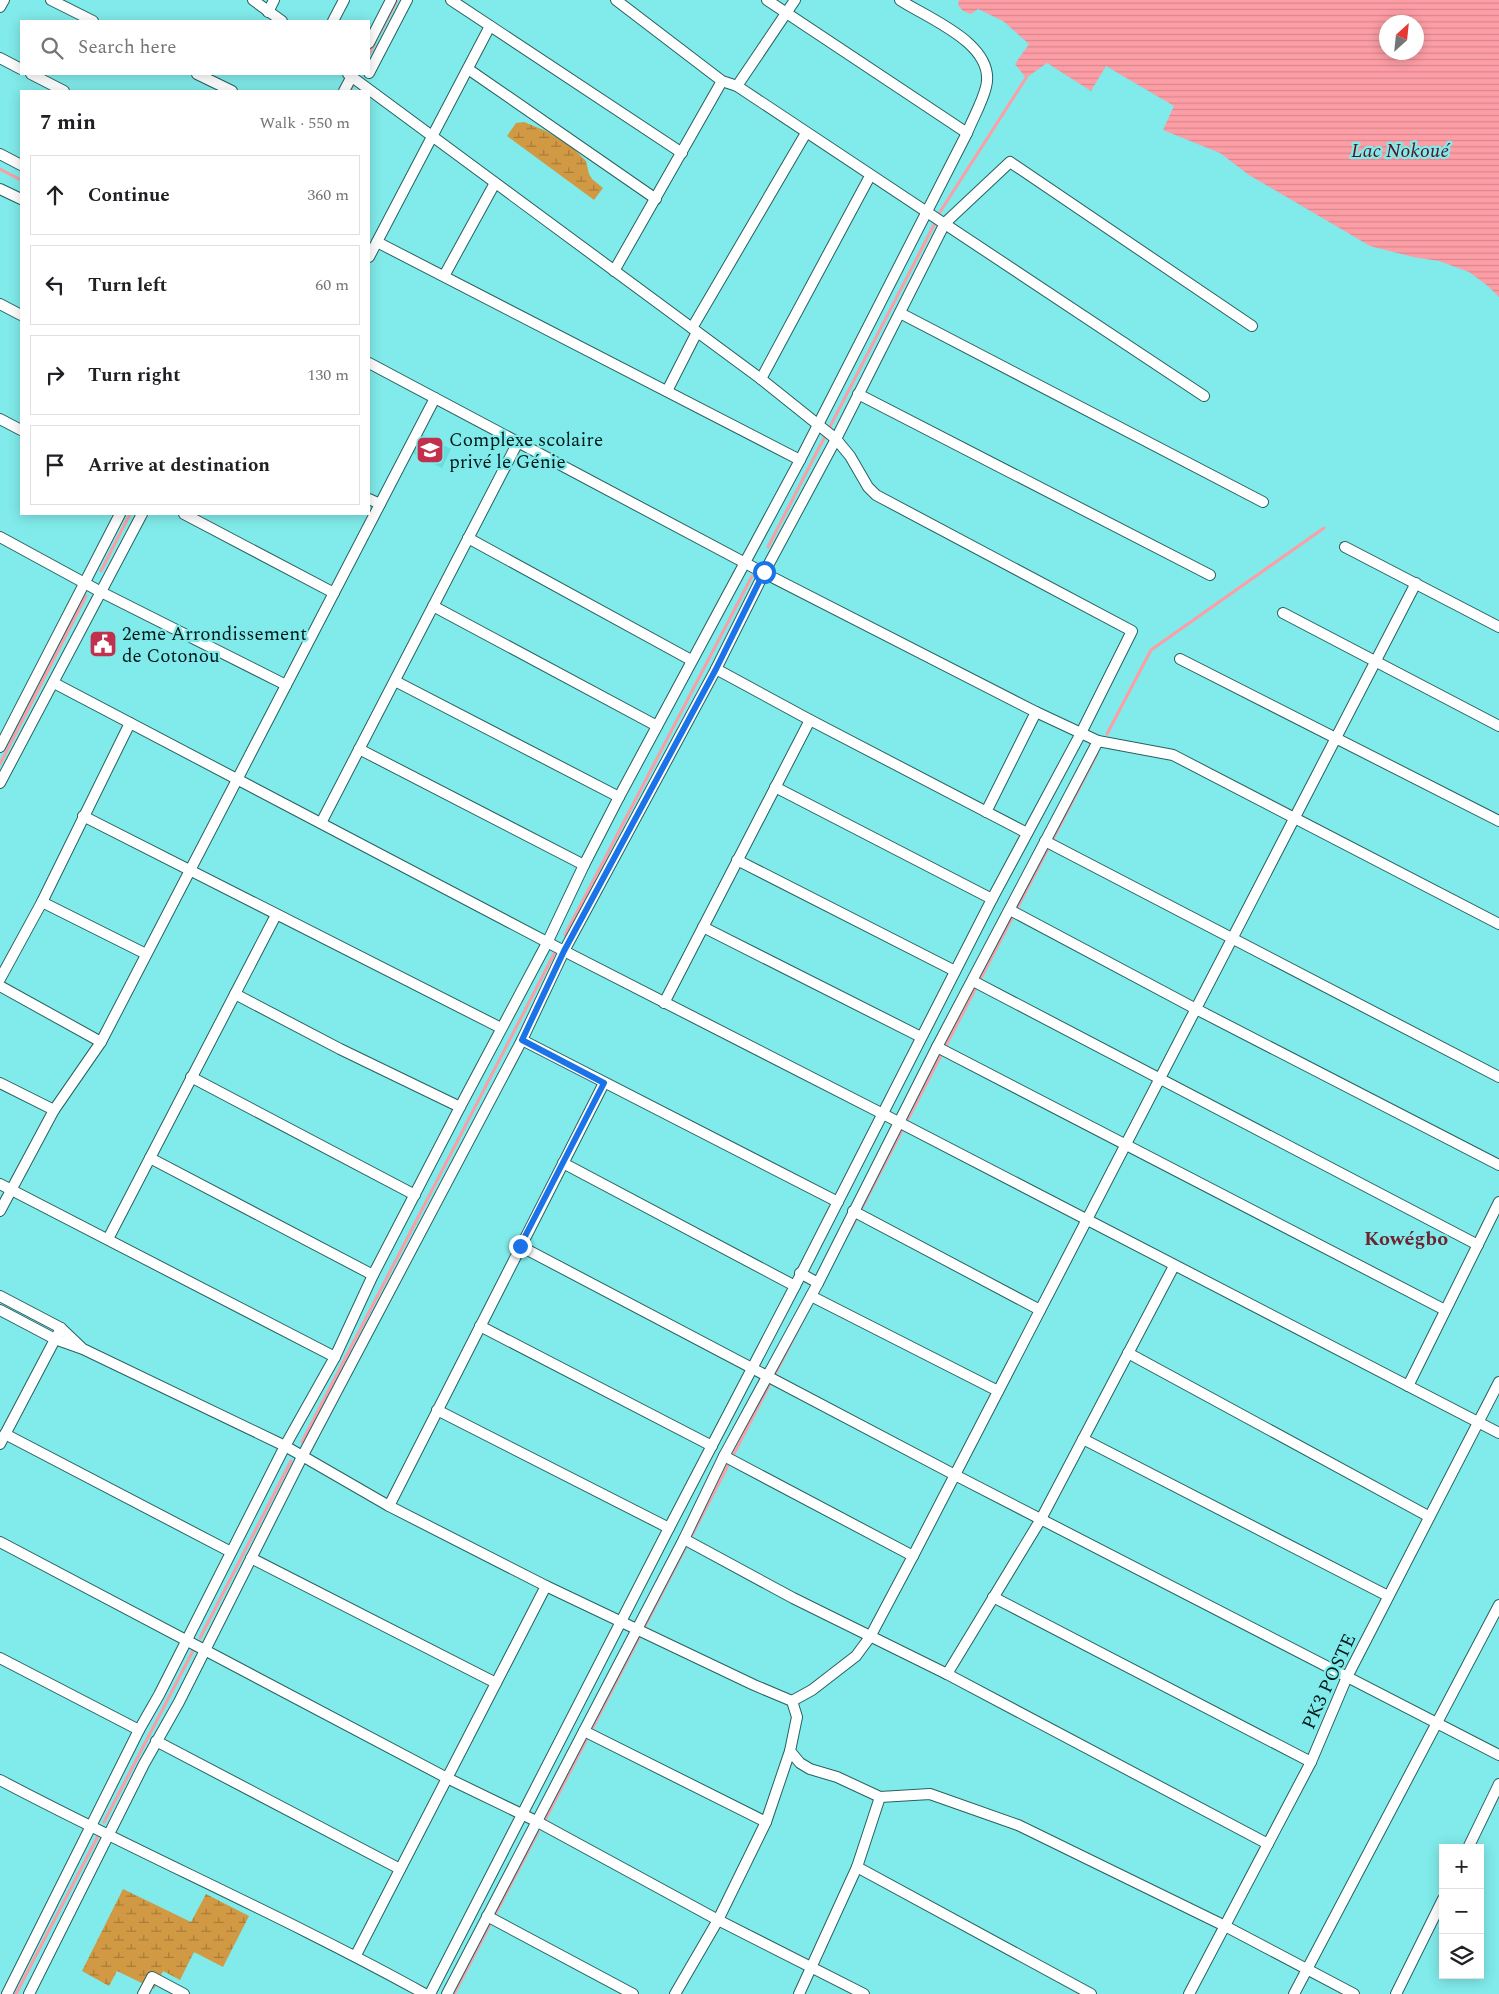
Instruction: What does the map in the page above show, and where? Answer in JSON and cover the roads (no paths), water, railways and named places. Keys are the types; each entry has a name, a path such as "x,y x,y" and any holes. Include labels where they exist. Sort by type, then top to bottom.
{"street":[{"path":"0,7 4,0"},
{"path":"51,0 91,20"},
{"path":"253,0 280,20"},
{"path":"268,12 274,0"},
{"path":"334,20 344,0"},
{"path":"370,41 392,0"},
{"path":"370,72 408,0"},
{"path":"451,0 682,153"},
{"path":"616,0 722,81 737,86 1204,396"},
{"path":"767,0 967,133"},
{"path":"737,86 796,0"},
{"path":"7,1994 138,1730 159,1695 285,1446 335,1357 373,1275 414,1195 501,1028 548,943 584,865 619,796 800,460 967,133 986,86 986,74 982,61 971,46 956,31 900,0"},
{"path":"370,255 490,26"},
{"path":"0,58 20,68"},
{"path":"468,69 656,199"},
{"path":"33,75 62,90"},
{"path":"199,75 230,90"},
{"path":"344,90 351,75 361,88 368,75"},
{"path":"614,271 722,81"},
{"path":"370,94 433,137 761,379 836,439 850,456 868,487 887,502 1132,632 1081,733 1026,833 430,1994"},
{"path":"667,391 694,330 806,133"},
{"path":"0,154 20,164"},
{"path":"29,1994 303,1455 522,1040 564,951 716,669 764,572 836,439 944,223 1010,162 1252,326"},
{"path":"761,379 870,176"},
{"path":"444,276 495,183"},
{"path":"0,189 20,199"},
{"path":"377,242 800,460"},
{"path":"0,304 20,314"},
{"path":"900,312 1263,502"},
{"path":"370,364 764,572 1036,712 1098,741 1173,755 1499,924"},
{"path":"858,394 1210,575"},
{"path":"0,1211 54,1110 101,1042 435,398"},
{"path":"0,419 20,429"},
{"path":"321,823 518,442"},
{"path":"370,499 380,504"},
{"path":"0,748 120,515"},
{"path":"0,783 141,515"},
{"path":"186,515 334,593"},
{"path":"0,536 101,592 286,685"},
{"path":"468,538 691,660"},
{"path":"1345,547 1499,627"},
{"path":"792,1701 838,1672 856,1656 870,1636 1416,583"},
{"path":"433,606 657,726"},
{"path":"1283,612 1499,726"},
{"path":"1180,658 1499,821"},
{"path":"716,669 1026,833"},
{"path":"394,681 619,796"},
{"path":"54,683 548,943 1499,1433"},
{"path":"986,812 1036,712"},
{"path":"664,1003 810,720"},
{"path":"0,979 42,902 130,723"},
{"path":"447,1994 684,1539 724,1456 818,1283 938,1047 1098,741"},
{"path":"359,749 584,865"},
{"path":"776,787 992,899"},
{"path":"83,816 501,1028"},
{"path":"1045,842 1499,1077"},
{"path":"737,860 956,971"},
{"path":"42,902 146,954"},
{"path":"1010,910 1196,1009 1499,1165"},
{"path":"108,1239 276,915"},
{"path":"703,927 921,1037"},
{"path":"973,981 1478,1245"},
{"path":"0,986 101,1042"},
{"path":"235,994 340,1049 460,1107"},
{"path":"522,1040 838,1202"},
{"path":"938,1047 1445,1310"},
{"path":"191,1078 414,1195"},
{"path":"0,1082 54,1110"},
{"path":"389,1506 604,1083"},
{"path":"150,1158 373,1275"},
{"path":"563,1163 795,1286"},
{"path":"0,1184 335,1357"},
{"path":"1408,1386 1499,1202"},
{"path":"853,1212 1040,1310"},
{"path":"520,1246 955,1475 1499,1755"},
{"path":"947,1674 1041,1519 1174,1266"},
{"path":"800,1273 818,1283"},
{"path":"0,1296 61,1328 83,1349"},
{"path":"811,1296 998,1392"},
{"path":"0,1310 55,1339 83,1349 303,1455 389,1506 546,1586 754,1685 792,1701 797,1717 790,1751 766,1822 718,1920 675,1994"},
{"path":"480,1326 712,1446"},
{"path":"0,1444 61,1328"},
{"path":"1128,1353 1428,1516"},
{"name":"PK3 POSTE","path":"1189,1994 1310,1762 1347,1677 1428,1516 1499,1382"},
{"path":"437,1410 669,1528"},
{"path":"5,1434 231,1552"},
{"path":"1083,1439 1388,1596"},
{"path":"724,1456 913,1556"},
{"path":"684,1539 947,1674 1268,1844"},
{"path":"0,1542 446,1778 536,1821 718,1920 864,1994"},
{"path":"251,1558 496,1683"},
{"path":"356,1955 546,1586"},
{"path":"993,1597 1310,1762"},
{"path":"1294,1994 1499,1605"},
{"path":"0,1658 138,1730"},
{"path":"584,1731 766,1822"},
{"path":"156,1741 400,1869"},
{"path":"790,1751 794,1758 810,1769 837,1777 880,1797 930,1794 1009,1821 1225,1926 1354,1994"},
{"path":"0,1780 90,1827 356,1955 425,1994"},
{"path":"1470,1844 1499,1784"},
{"path":"799,1994 857,1867 880,1797"},
{"path":"857,1867 1091,1994"},
{"path":"1396,1994 1439,1907"},
{"path":"487,1916 633,1994"},
{"path":"143,1994 152,1977 184,1994"}],"water":[{"name":"Lac Nokoué","path":"959,0 1499,0 1499,297 1469,272 1439,261 1413,257 1370,246 1249,175 1220,153 1163,130 1174,106 1106,66 1091,91 1047,63 1026,78 1015,64 1029,44 1003,21 978,9 971,14 963,11 958,5"}],"waterway":[{"path":"380,33 397,0"},
{"path":"370,52 375,43"},
{"path":"940,212 1026,78"},
{"path":"350,90 354,83"},
{"path":"0,169 20,179"},
{"path":"768,547 936,221"},
{"path":"101,571 129,515"},
{"path":"1107,734 1151,650 1324,528"},
{"path":"565,935 752,576"},
{"path":"0,764 86,596"},
{"path":"851,1229 1097,754"},
{"path":"302,1442 554,954"},
{"path":"545,1820 805,1316"},
{"path":"200,1638 291,1461"},
{"path":"104,1822 194,1649"},
{"path":"454,1994 538,1832"},
{"path":"16,1994 99,1834"}],"place":[{"name":"Complexe scolaire privé le Génie","path":"430,450"},
{"name":"2eme Arrondissement de Cotonou","path":"103,644"}],"district":[{"name":"Kowégbo","path":"1406,1238"}]}
